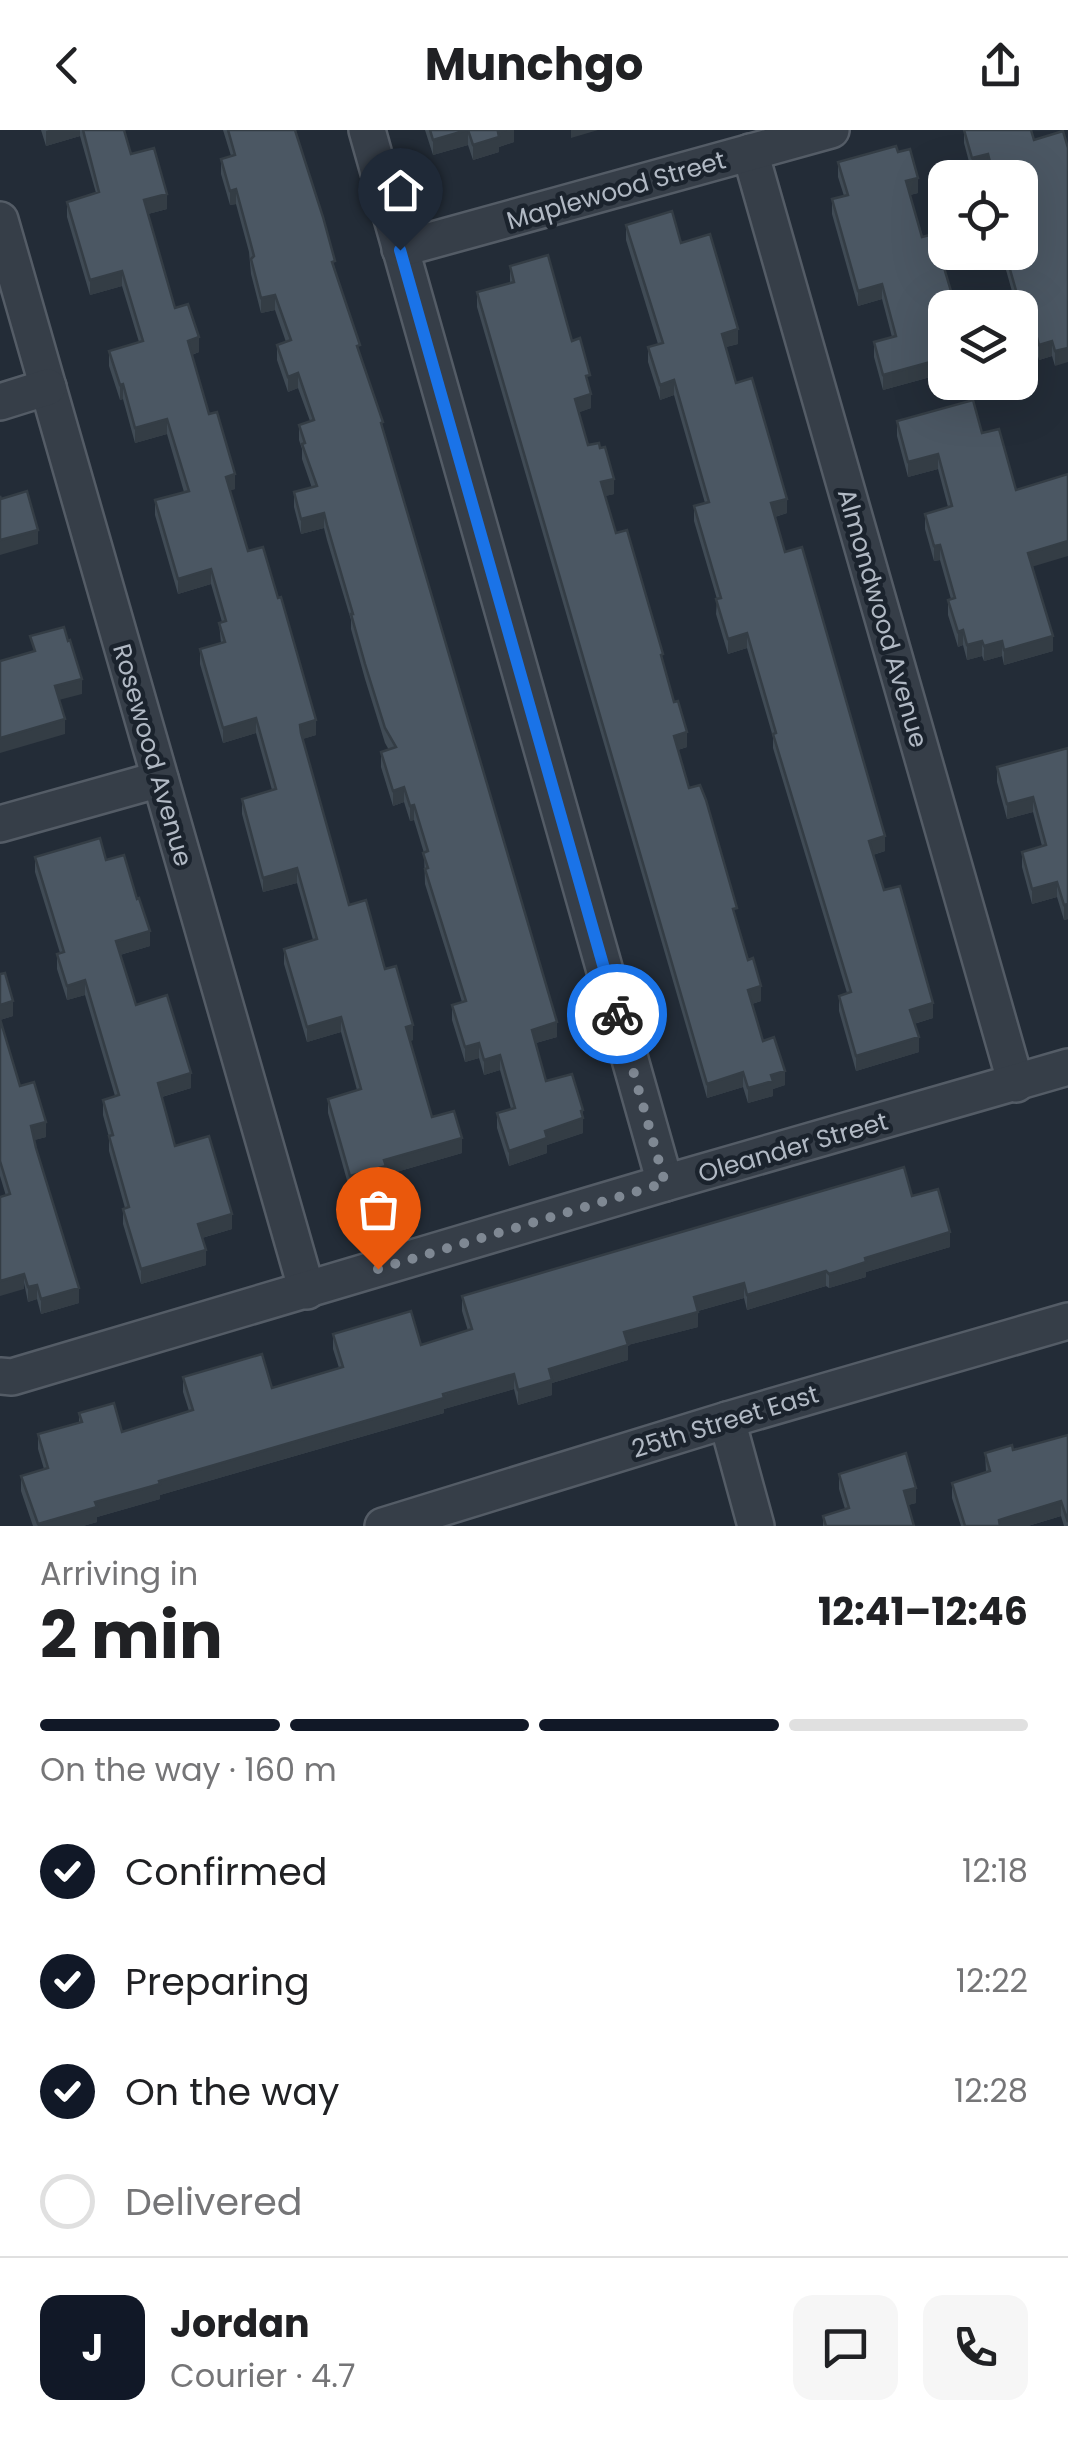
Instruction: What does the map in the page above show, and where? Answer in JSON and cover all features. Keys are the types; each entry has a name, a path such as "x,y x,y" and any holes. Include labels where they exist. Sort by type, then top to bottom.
{"street":[{"path":"367,130 665,1183"},
{"name":"Maplewood Street","path":"400,250 831,130"},
{"name":"Almondwood Avenue","path":"750,152 1016,1084"},
{"name":"Rosewood Avenue","path":"0,220 306,1291"},
{"path":"0,402 48,387"},
{"path":"0,824 160,778"},
{"name":"Oleander Street","path":"0,1376 12,1377 1068,1068"},
{"name":"25th Street East","path":"382,1526 726,1420 1068,1321"},
{"path":"726,1420 756,1526"}],"building":[{"path":"83,130 124,130 131,154 154,148 167,194 144,200 175,308 188,304 199,337 188,341 209,414 217,412 235,474 226,477 248,551 263,547 278,598 281,597 316,720 300,725 301,733 349,905 366,900 385,969 396,966 413,1025 406,1027 432,1117 454,1111 462,1138 384,1160 386,1166 350,1176 328,1099 361,1089 341,1017 307,1027 284,949 317,939 297,868 263,878 242,799 276,789 256,718 223,728 200,649 225,642 219,623 226,621 211,569 178,579 155,500 189,491 167,419 135,428 109,351 143,341 122,271 90,280 67,202 99,192"},
{"path":"228,130 295,130 557,1022 532,1030 546,1081 572,1074 583,1110 583,1118 545,1131 547,1138 509,1151 497,1113 515,1108 500,1055 484,1060 479,1043 465,1047 452,1005 466,1001 425,869 428,868 423,853 428,851 414,805 410,806 404,787 393,791 381,752 396,747 385,728 365,664 324,513 301,519 294,492 317,486 299,425 314,420 298,373 288,377 277,345 291,340 275,295 261,298 236,189 230,191 221,159 235,155"},
{"path":"430,130 467,130 433,140"},
{"path":"468,130 506,130 498,132 499,137 473,145"},
{"path":"964,130 1031,130 1034,140 1063,131 1068,148 1068,348 1055,351 1052,341 1039,345 1038,290 1016,290 1010,270 1038,270 1038,160 990,160 988,154 972,158"},
{"path":"896,146 898,152 910,149 918,178 906,181 922,237 928,236 928,270 945,270 951,290 928,290 928,363 883,375 874,342 896,336 882,284 858,291 832,199 848,195 838,162"},
{"path":"672,211 681,243 710,234 738,329 722,334 736,383 752,378 787,499 771,503 785,552 802,547 885,836 869,841 884,890 900,886 933,1003 910,1010 919,1037 856,1056 839,996 851,992 773,734 776,733 747,633 728,639 716,599 721,598 694,506 709,502 674,380 660,385 648,347 663,343 626,225"},
{"path":"548,255 572,341 580,338 590,375 586,376 591,394 575,399 588,445 599,443 600,448 605,447 614,479 601,482 616,533 627,530 674,702 678,701 687,732 674,736 689,788 700,785 706,800 748,960 753,958 761,986 748,990 763,1041 774,1037 785,1071 771,1075 773,1081 748,1088 743,1072 707,1084 477,292 514,282 510,266"},
{"path":"973,400 982,433 999,429 1016,490 1068,474 1068,541 1028,553 1053,636 1004,650 1002,641 967,645 963,630 958,632 948,600 955,598 940,545 934,546 925,514 952,506 938,454 908,462 897,421"},
{"path":"27,491 38,530 0,540 0,496 1,499"},
{"path":"64,627 82,679 55,686 65,719 0,738 0,661 35,651 30,636"},
{"path":"1068,748 1068,904 1064,905 1057,882 1032,889 1022,852 1046,845 1033,797 1007,804 997,767"},
{"path":"100,838 106,860 124,855 150,931 116,941 136,1005 167,995 191,1073 158,1083 175,1146 209,1136 232,1214 198,1224 206,1250 141,1269 123,1209 129,1207 103,1100 119,1095 85,980 67,986 57,954 64,952 35,857"},
{"path":"5,973 13,1001 0,1005 0,974"},
{"path":"0,1019 20,1086 34,1082 46,1122 31,1126 79,1288 41,1299 37,1285 28,1287 24,1274 0,1281 0,1197 10,1194 0,1161"},
{"path":"904,1167 912,1196 938,1189 950,1232 865,1258 866,1262 829,1274 826,1271 747,1295 744,1283 694,1297 698,1312 624,1332 628,1345 549,1369 552,1380 518,1390 514,1374 159,1481 160,1484 95,1502 97,1507 38,1524 21,1476 48,1468 38,1434 82,1422 79,1413 114,1403 122,1432 193,1410 183,1377 262,1354 272,1388 343,1367 333,1334 411,1311 421,1345 472,1329 462,1296"},
{"path":"1068,1435 1068,1522 1061,1501 999,1520 1000,1526 965,1526 952,1483 990,1471 985,1453 1012,1445 1013,1450"},
{"path":"906,1453 916,1488 904,1491 914,1526 826,1526 823,1516 849,1508 839,1474"}],"way so far":[{"path":"378,1269 665,1183 617,1014"}],"route":[{"path":"400,250 617,1014"}]}
